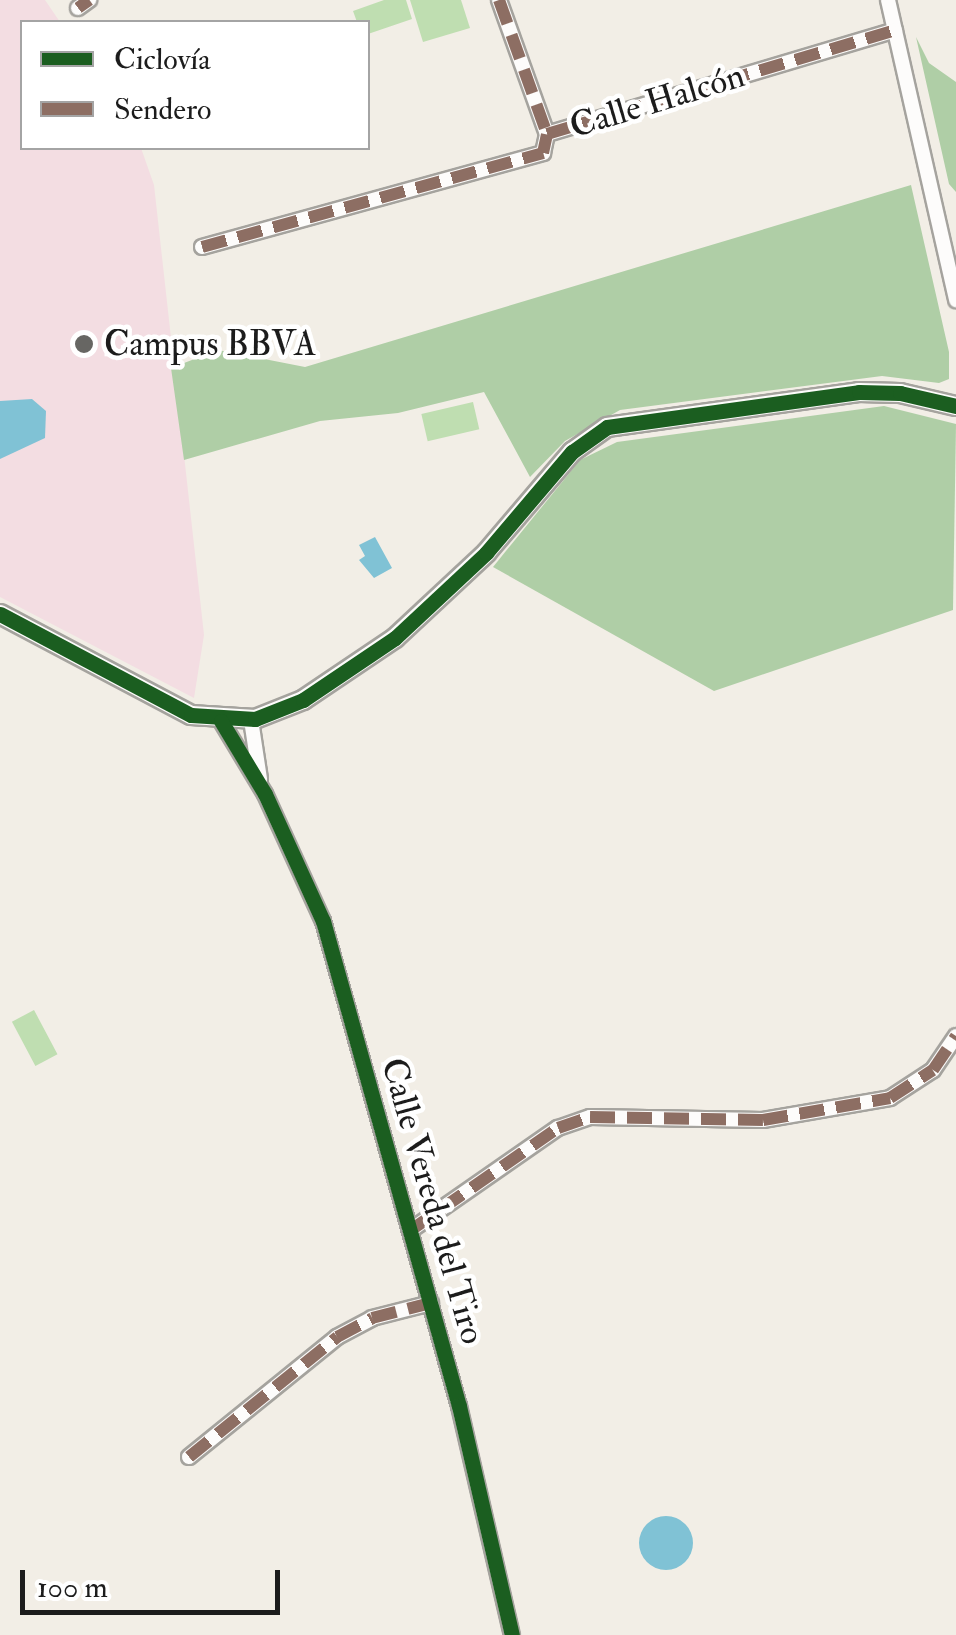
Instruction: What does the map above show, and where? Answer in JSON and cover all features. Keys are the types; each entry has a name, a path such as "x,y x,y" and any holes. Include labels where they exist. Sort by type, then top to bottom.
{"street":[{"path":"499,0 547,134"},
{"path":"888,0 956,300"},
{"name":"Calle Halcón","path":"202,247 543,152 547,134 895,30"},
{"path":"0,614 182,712 222,721 250,720 304,700 395,638 486,553 572,452 607,427 859,392 955,404"},
{"name":"Calle Vereda del Tiro","path":"250,720 265,794"},
{"name":"Calle Vereda del Tiro","path":"222,721 265,794 323,920 431,1303 512,1635"},
{"name":"Calle Vereda del Tiro","path":"411,1230 529,1143 574,1122 606,1116 763,1120 890,1098 932,1070 956,1036"},
{"name":"Calle Vereda del Tiro","path":"189,1457 337,1337 372,1318 431,1303"}],"shaded area":[{"name":"Campus BBVA","path":"0,0 45,0 59,20 20,20 20,150 142,150 154,185 204,635 194,698 0,597"}],"green space":[{"path":"384,0 406,0 412,19 370,33 370,20 356,20 353,11"},
{"path":"410,0 461,0 470,28 423,42"},
{"path":"916,37 929,63 956,82 956,192 949,184"},
{"path":"911,185 949,352 949,379 939,383 882,376 620,410 565,441 530,477 484,392 398,413 320,421 184,460 171,368 218,350 305,367"},
{"path":"473,402 479,429 428,441 421,414"},
{"path":"884,406 956,424 953,610 714,691 493,567 580,460 617,442"},
{"path":"34,1010 57,1054 35,1066 12,1022"}],"water":[{"path":"32,399 46,411 45,438 0,459 0,401"},
{"path":"375,537 392,568 374,578 359,560 365,556 359,545"},
{"path":"666,1516 685,1524 693,1543 685,1562 666,1570 647,1562 639,1543 647,1524"}],"marked path":[{"path":"78,8 89,0"},
{"path":"499,0 547,134"},
{"path":"202,247 543,153 547,134 895,30"},
{"path":"411,1230 558,1128 590,1117 763,1120 890,1098 933,1070 956,1036"},
{"path":"189,1457 337,1337 372,1318 431,1303"}],"cycle path":[{"path":"0,614 191,715 255,719 303,700 395,638 486,553 572,452 607,427 859,392 900,393 956,406"},
{"path":"221,721 265,794 323,921 459,1406 512,1635"}],"place":[{"name":"Campus BBVA","path":"84,344"}]}
